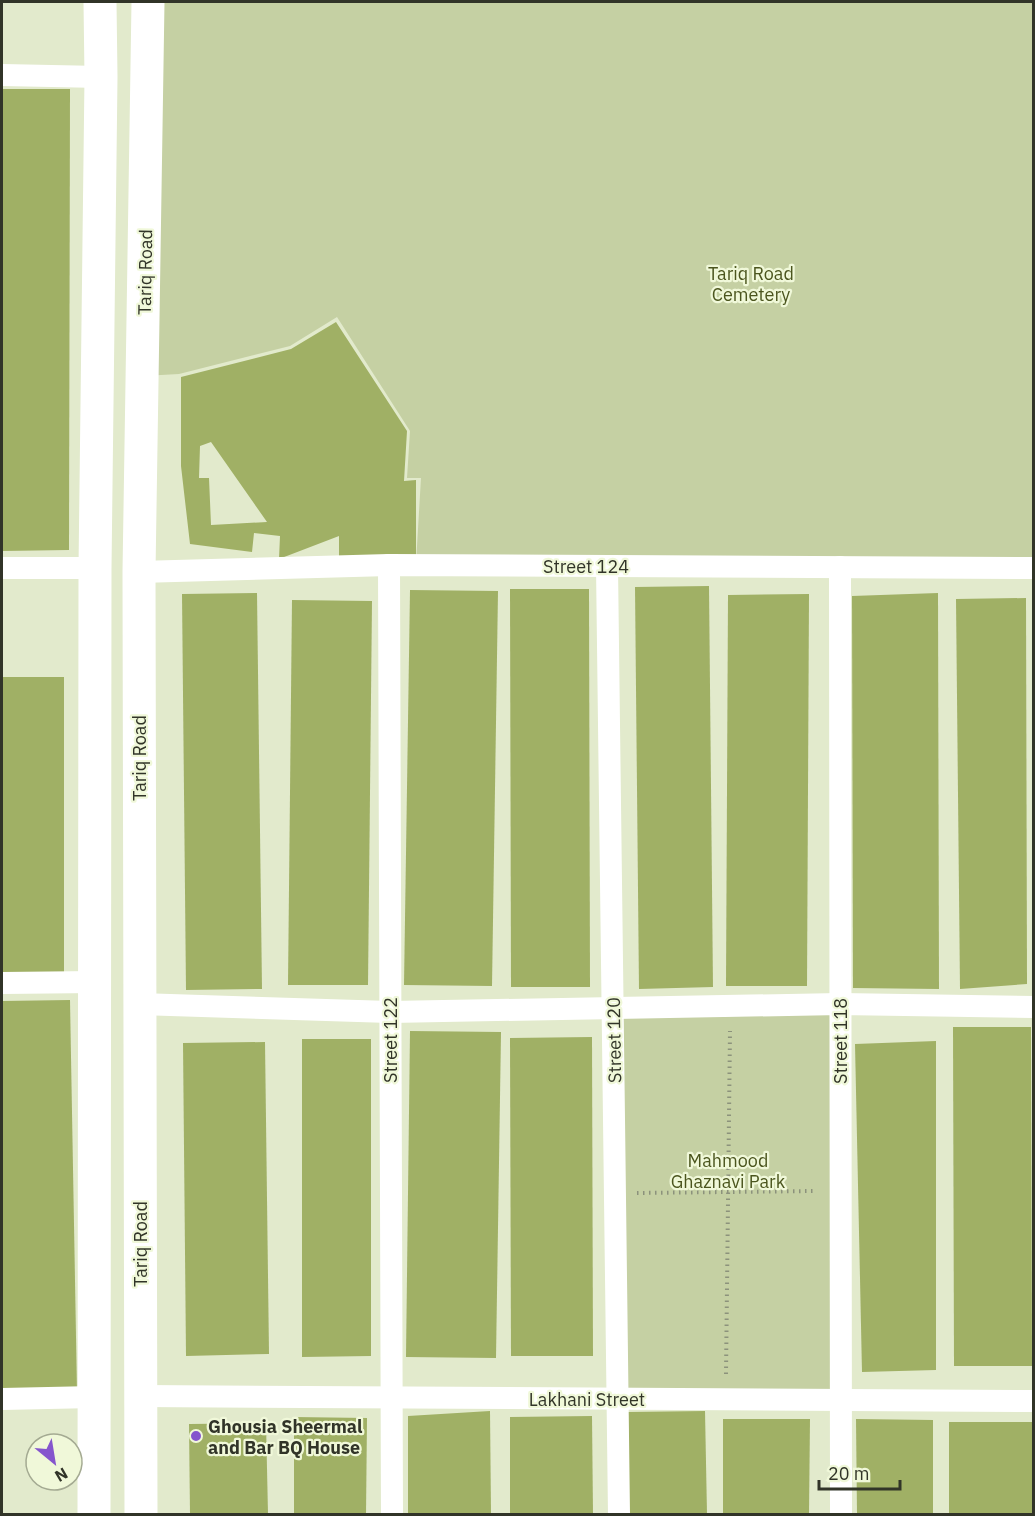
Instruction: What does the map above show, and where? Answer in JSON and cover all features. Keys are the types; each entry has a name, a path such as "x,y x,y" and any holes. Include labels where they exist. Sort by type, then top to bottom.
{"main road":[{"path":"94,1515 95,568 100,2"},
{"name":"Tariq Road","path":"141,1515 139,572 148,2"}],"street":[{"path":"2,75 101,77"},
{"name":"Street 124","path":"139,572 389,565 1034,568"},
{"name":"Street 122","path":"389,565 392,1515"},
{"name":"Street 120","path":"607,566 619,1515"},
{"name":"Street 118","path":"840,567 841,1515"},
{"path":"2,568 95,568"},
{"path":"2,983 96,982"},
{"path":"139,1004 390,1012 840,1004 1034,1007"},
{"path":"2,1399 94,1396"},
{"name":"Lakhani Street","path":"141,1396 1034,1401"}],"path":[{"path":"725,1399 730,1006"},
{"path":"616,1193 841,1190"}],"green space":[{"name":"Tariq Road Cemetery","path":"157,2 1033,2 1033,567 416,563 421,478 407,478 410,431 337,317 290,346 179,374 143,376"},
{"name":"Mahmood Ghaznavi Park","path":"840,1004 841,1400 619,1399 614,1009"}],"building":[{"path":"2,89 70,89 69,550 2,551"},
{"path":"336,322 407,431 404,481 416,480 416,572 339,571 339,536 279,559 280,536 254,533 252,552 190,544 181,466 181,377 291,349","holes":["211,442 267,522 211,525 209,478 199,478 200,446"]},
{"path":"709,586 713,987 639,989 635,587"},
{"path":"510,589 589,589 590,987 511,987"},
{"path":"410,590 498,591 492,986 404,985"},
{"path":"257,593 262,989 186,990 182,594"},
{"path":"938,593 939,989 853,988 852,596"},
{"path":"809,594 807,986 726,986 728,595"},
{"path":"1026,598 1027,984 960,989 956,599"},
{"path":"292,600 372,601 368,985 288,985"},
{"path":"2,677 64,677 64,973 2,973"},
{"path":"70,1000 77,1393 2,1395 2,1001"},
{"path":"953,1027 1031,1027 1032,1366 954,1366"},
{"path":"410,1031 501,1032 496,1358 406,1357"},
{"path":"592,1037 593,1356 511,1356 510,1038"},
{"path":"302,1039 371,1039 371,1356 302,1357"},
{"path":"936,1041 936,1370 862,1372 855,1044"},
{"path":"265,1042 269,1354 186,1356 183,1043"},
{"path":"490,1411 491,1514 408,1514 408,1416"},
{"path":"705,1411 707,1514 629,1514 628,1412"},
{"path":"592,1416 593,1514 510,1514 510,1417"},
{"path":"294,1417 367,1418 366,1514 294,1514"},
{"path":"723,1419 810,1419 809,1514 723,1514"},
{"path":"856,1419 933,1420 933,1514 857,1514"},
{"path":"949,1422 1034,1422 1034,1514 949,1514"},
{"path":"266,1423 268,1514 190,1514 189,1424"}],"place":[{"name":"Ghousia Sheermal and Bar BQ House","path":"196,1436"}]}
